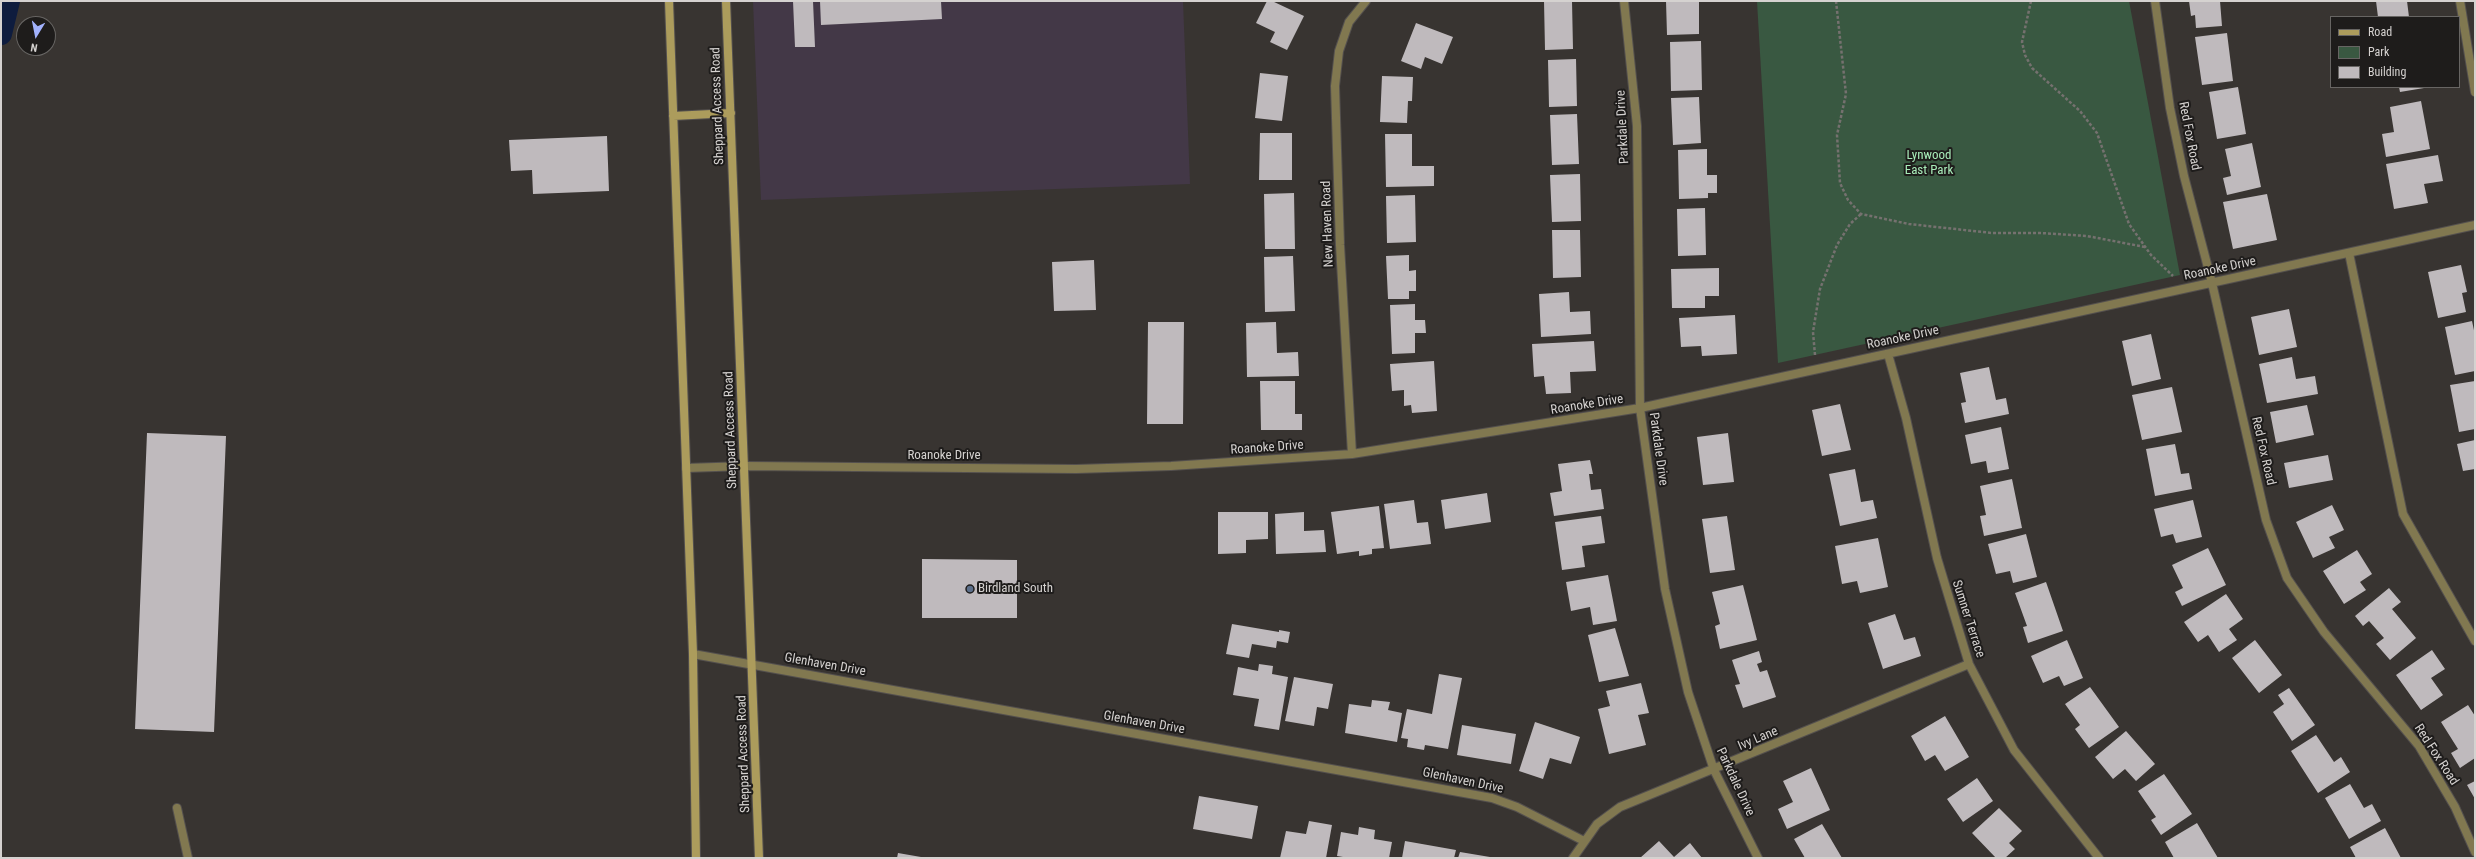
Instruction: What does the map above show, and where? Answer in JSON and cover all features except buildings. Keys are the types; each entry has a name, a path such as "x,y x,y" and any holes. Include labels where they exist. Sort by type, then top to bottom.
{"main road":[{"path":"668,1 693,654 696,858"},
{"name":"Sheppard Access Road","path":"726,1 753,665 759,858"},
{"path":"673,116 731,113"}],"street":[{"name":"New Haven Road","path":"1352,454 1340,245 1335,86 1339,51 1349,22 1366,1"},
{"name":"Parkdale Drive","path":"1624,1 1636,126 1640,408 1665,589 1688,692 1714,770 1758,858"},
{"name":"Red Fox Road","path":"2155,1 2172,116 2184,176 2212,283 2266,520 2287,578 2324,632 2419,746 2455,807 2475,852"},
{"path":"2460,1 2475,92"},
{"name":"Roanoke Drive","path":"686,468 745,466 1076,468 1171,466 1352,454 1640,408 2475,225"},
{"path":"2349,253 2403,514 2475,641"},
{"name":"Sumner Terrace","path":"1888,354 1906,418 1936,558 1969,664 2014,750 2099,858"},
{"name":"Glenhaven Drive","path":"693,654 1492,798 1517,807 1584,841"},
{"name":"Ivy Lane","path":"1573,858 1597,824 1620,807 1714,770 1969,664"},
{"path":"177,808 188,858"}],"path":[{"path":"1836,1 1846,94 1837,135 1840,183 1848,200 1862,214 1909,224 1992,233 2041,233 2087,236 2145,247"},
{"path":"2032,1 2022,42 2025,55 2032,68 2080,111 2097,133 2129,224 2145,247 2186,288"},
{"path":"1817,370 1813,332 1820,290 1837,245 1850,224 1862,214"}],"shaded area":[{"path":"753,1 1183,1 1190,184 761,200"}],"green space":[{"name":"Lynwood East Park","path":"1757,1 2129,1 2180,275 1778,363"}],"waterway":[{"path":"1,34 9,1"}],"place":[{"name":"Birdland South","path":"970,589"}]}
